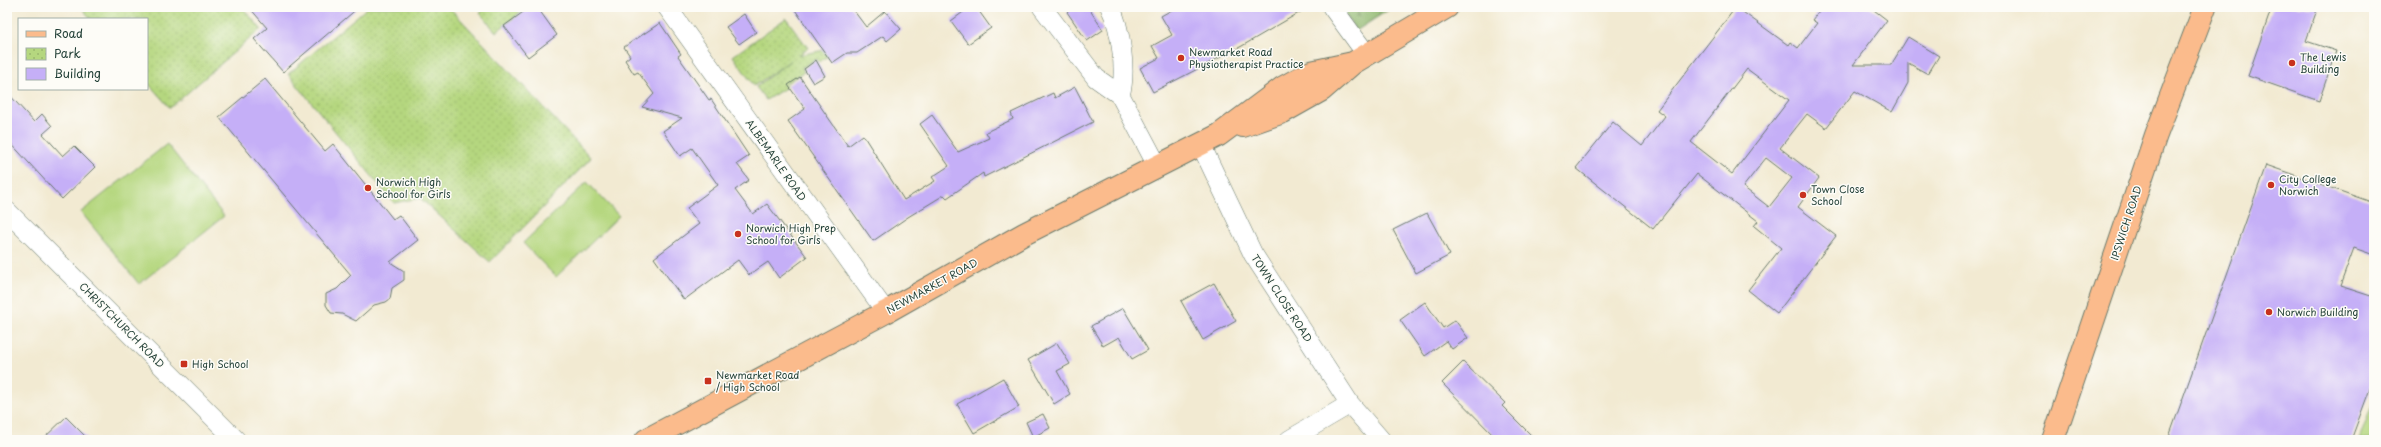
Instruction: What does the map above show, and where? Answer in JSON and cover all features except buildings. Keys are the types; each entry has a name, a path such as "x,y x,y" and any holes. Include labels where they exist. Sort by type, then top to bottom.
{"main road":[{"name":"NEWMARKET ROAD","path":"646,440 886,312 1024,234 1210,140 1282,88 1311,72 1360,59 1447,7"},
{"name":"IPSWICH ROAD","path":"2053,440 2156,135 2205,7"}],"street":[{"name":"ALBEMARLE ROAD","path":"667,7 886,312"},
{"path":"1042,7 1096,78 1120,95 1158,167"},
{"path":"1110,7 1116,19 1124,82 1120,95"},
{"path":"1332,7 1360,59"},
{"name":"TOWN CLOSE ROAD","path":"1210,140 1253,254 1350,404 1381,440"},
{"name":"CHRISTCHURCH ROAD","path":"7,211 236,440"},
{"path":"1289,440 1350,404"}],"green space":[{"path":"81,7 242,7 261,29 170,108 148,83 148,18 90,18"},
{"path":"368,7 449,7 591,158 490,262 420,198 394,203 288,74"},
{"path":"488,7 527,7 496,32 480,13"},
{"path":"1340,7 1393,7 1356,31"},
{"path":"786,18 808,48 799,55 825,50 836,51 819,62 816,59 802,68 804,72 785,84 787,87 766,100 756,87 791,60 754,86 733,56"},
{"path":"167,144 224,216 139,284 81,212"},
{"path":"587,182 619,216 556,277 523,243"},
{"path":"2374,400 2374,440 2359,440"}],"place":[{"name":"Newmarket Road Physiotherapist Practice","path":"1181,58"},
{"name":"The Lewis Building","path":"2292,63"},
{"name":"City College Norwich","path":"2271,185"},
{"name":"Norwich High School for Girls","path":"368,188"},
{"name":"Town Close School","path":"1803,195"},
{"name":"Norwich High Prep School for Girls","path":"738,234"},
{"name":"Norwich Building","path":"2269,312"},
{"name":"High School","path":"184,364"},
{"name":"Newmarket Road / High School","path":"708,381"}]}
